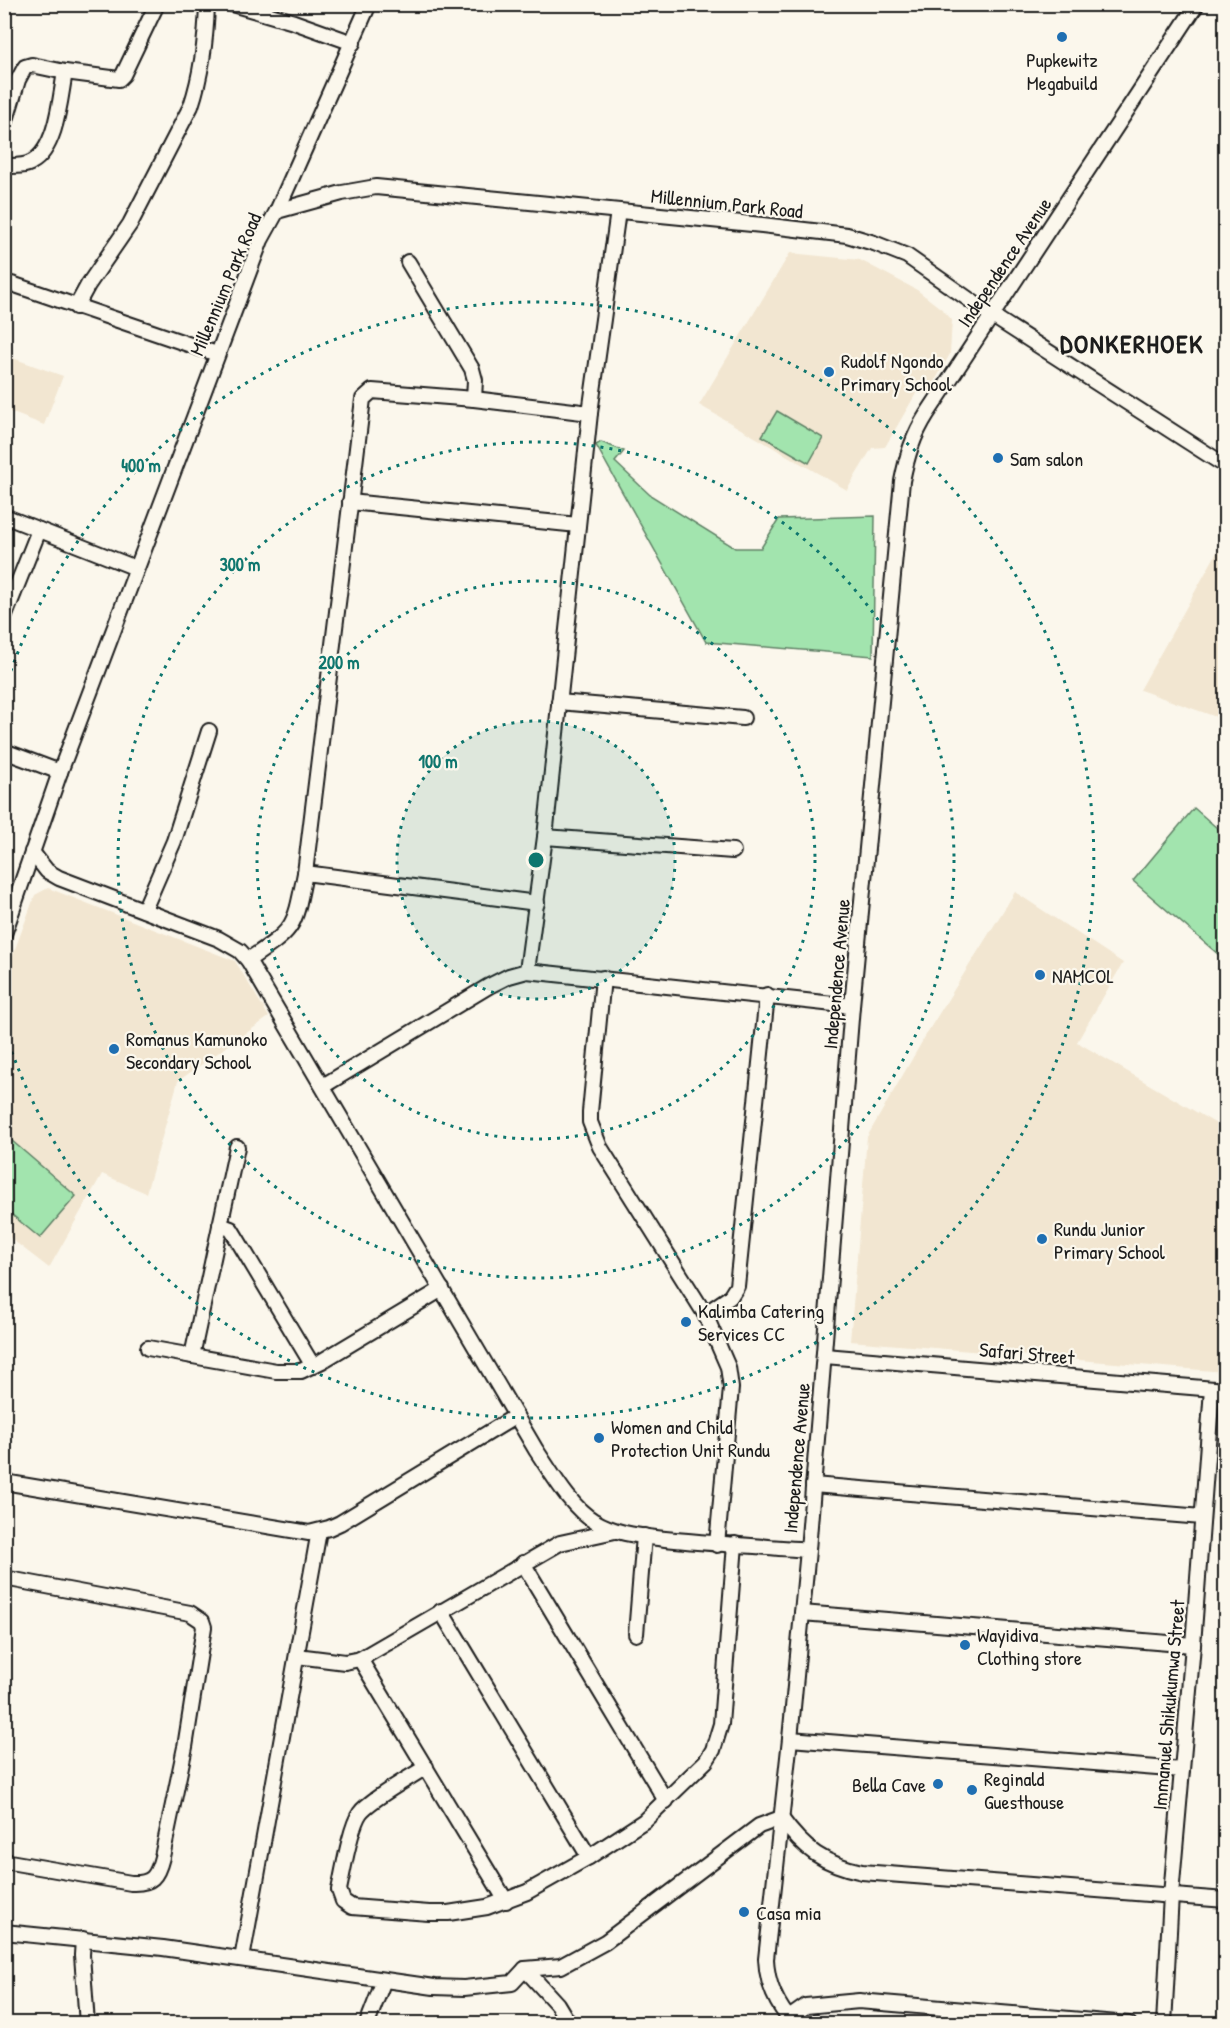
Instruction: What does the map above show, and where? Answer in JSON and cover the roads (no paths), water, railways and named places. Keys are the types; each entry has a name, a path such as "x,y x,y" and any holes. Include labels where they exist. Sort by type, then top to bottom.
{"street":[{"path":"4,127 22,69 32,65 115,79 121,77 157,4"},
{"path":"76,307 88,285 130,224 191,106 198,87 206,41 207,4"},
{"path":"232,4 294,22 353,44"},
{"path":"277,211 369,4"},
{"name":"Independence Avenue","path":"791,2021 772,1991 766,1970 766,1959 808,1550 852,1006 885,650 902,481 907,456 917,430 1197,4"},
{"path":"4,166 31,163 48,142 54,132 65,72"},
{"name":"Millennium Park Road","path":"4,934 60,772 136,568 261,240 277,211 342,193 376,188 762,225 857,238 907,256 991,315 1226,466"},
{"path":"527,971 537,903 590,413 618,211"},
{"path":"408,262 472,369 475,380 474,399"},
{"path":"4,284 12,284 217,354"},
{"path":"249,960 282,937 292,925 298,911 305,873 361,405 369,392 474,399 590,413"},
{"path":"350,502 578,525"},
{"path":"4,516 136,568"},
{"path":"4,618 39,530"},
{"path":"559,702 743,718"},
{"path":"144,910 174,842 209,731"},
{"path":"4,751 60,772"},
{"path":"544,837 733,851"},
{"path":"32,852 47,871 59,878 230,944 249,960 536,1450 575,1504 593,1521 615,1531 644,1536 717,1545 808,1550"},
{"path":"305,873 537,903"},
{"path":"323,1086 489,986 509,975 527,971 767,995 852,1006"},
{"path":"603,978 590,1112 593,1132 705,1314 725,1357 730,1378 717,1545"},
{"path":"705,1314 730,1297 737,1286 767,995"},
{"path":"192,1356 237,1147"},
{"path":"220,1225 231,1229 313,1366"},
{"path":"148,1348 276,1371 301,1371 442,1289"},
{"name":"Safari Street","path":"825,1356 1219,1389"},
{"name":"Immanuel Shikukumwa Street","path":"1164,2024 1171,1896 1202,1517 1219,1389"},
{"path":"4,1482 299,1532 320,1531 340,1523 516,1416"},
{"path":"813,1485 1202,1517"},
{"path":"242,1959 320,1531"},
{"path":"297,1656 345,1662 360,1659 523,1563 560,1544 615,1531"},
{"path":"636,1634 644,1536"},
{"path":"426,1767 360,1813 354,1828 339,1890 340,1896 348,1904 360,1908 429,1913 466,1911 506,1901 547,1882 644,1821 706,1761 718,1737 721,1724 735,1545"},
{"path":"523,1563 666,1801"},
{"path":"4,1578 190,1613 202,1621 204,1627 185,1747 159,1871 154,1878 141,1883 130,1883 4,1861"},
{"path":"441,1611 589,1857"},
{"path":"802,1613 1193,1645"},
{"path":"360,1659 506,1901"},
{"path":"790,1739 1182,1770"},
{"path":"4,1932 83,1939 242,1959 434,1987 465,1988 512,1983 525,1969 561,1966 597,1946 626,1927 759,1826 781,1818 796,1839 816,1855 838,1866 862,1872 1226,1900"},
{"path":"83,1939 87,2024"},
{"path":"525,1969 557,2004 569,2024"},
{"path":"367,2024 384,1980"},
{"path":"791,2021 806,2006 859,2001 1129,2024"}],"place":[{"name":"Pupkewitz Megabuild","path":"1062,37"},
{"name":"Rudolf Ngondo Primary School","path":"829,372"},
{"name":"Sam salon","path":"998,458"},
{"name":"NAMCOL","path":"1040,975"},
{"name":"Romanus Kamunoko Secondary School","path":"114,1049"},
{"name":"Rundu Junior Primary School","path":"1042,1239"},
{"name":"Kalimba Catering Services CC","path":"686,1322"},
{"name":"Women and Child Protection Unit Rundu","path":"599,1438"},
{"name":"Wayidiva Clothing store","path":"965,1645"},
{"name":"Bella Cave","path":"938,1784"},
{"name":"Reginald Guesthouse","path":"972,1790"},
{"name":"Casa mia","path":"744,1912"}],"district":[{"name":"DONKERHOEK","path":"1132,343"}]}
